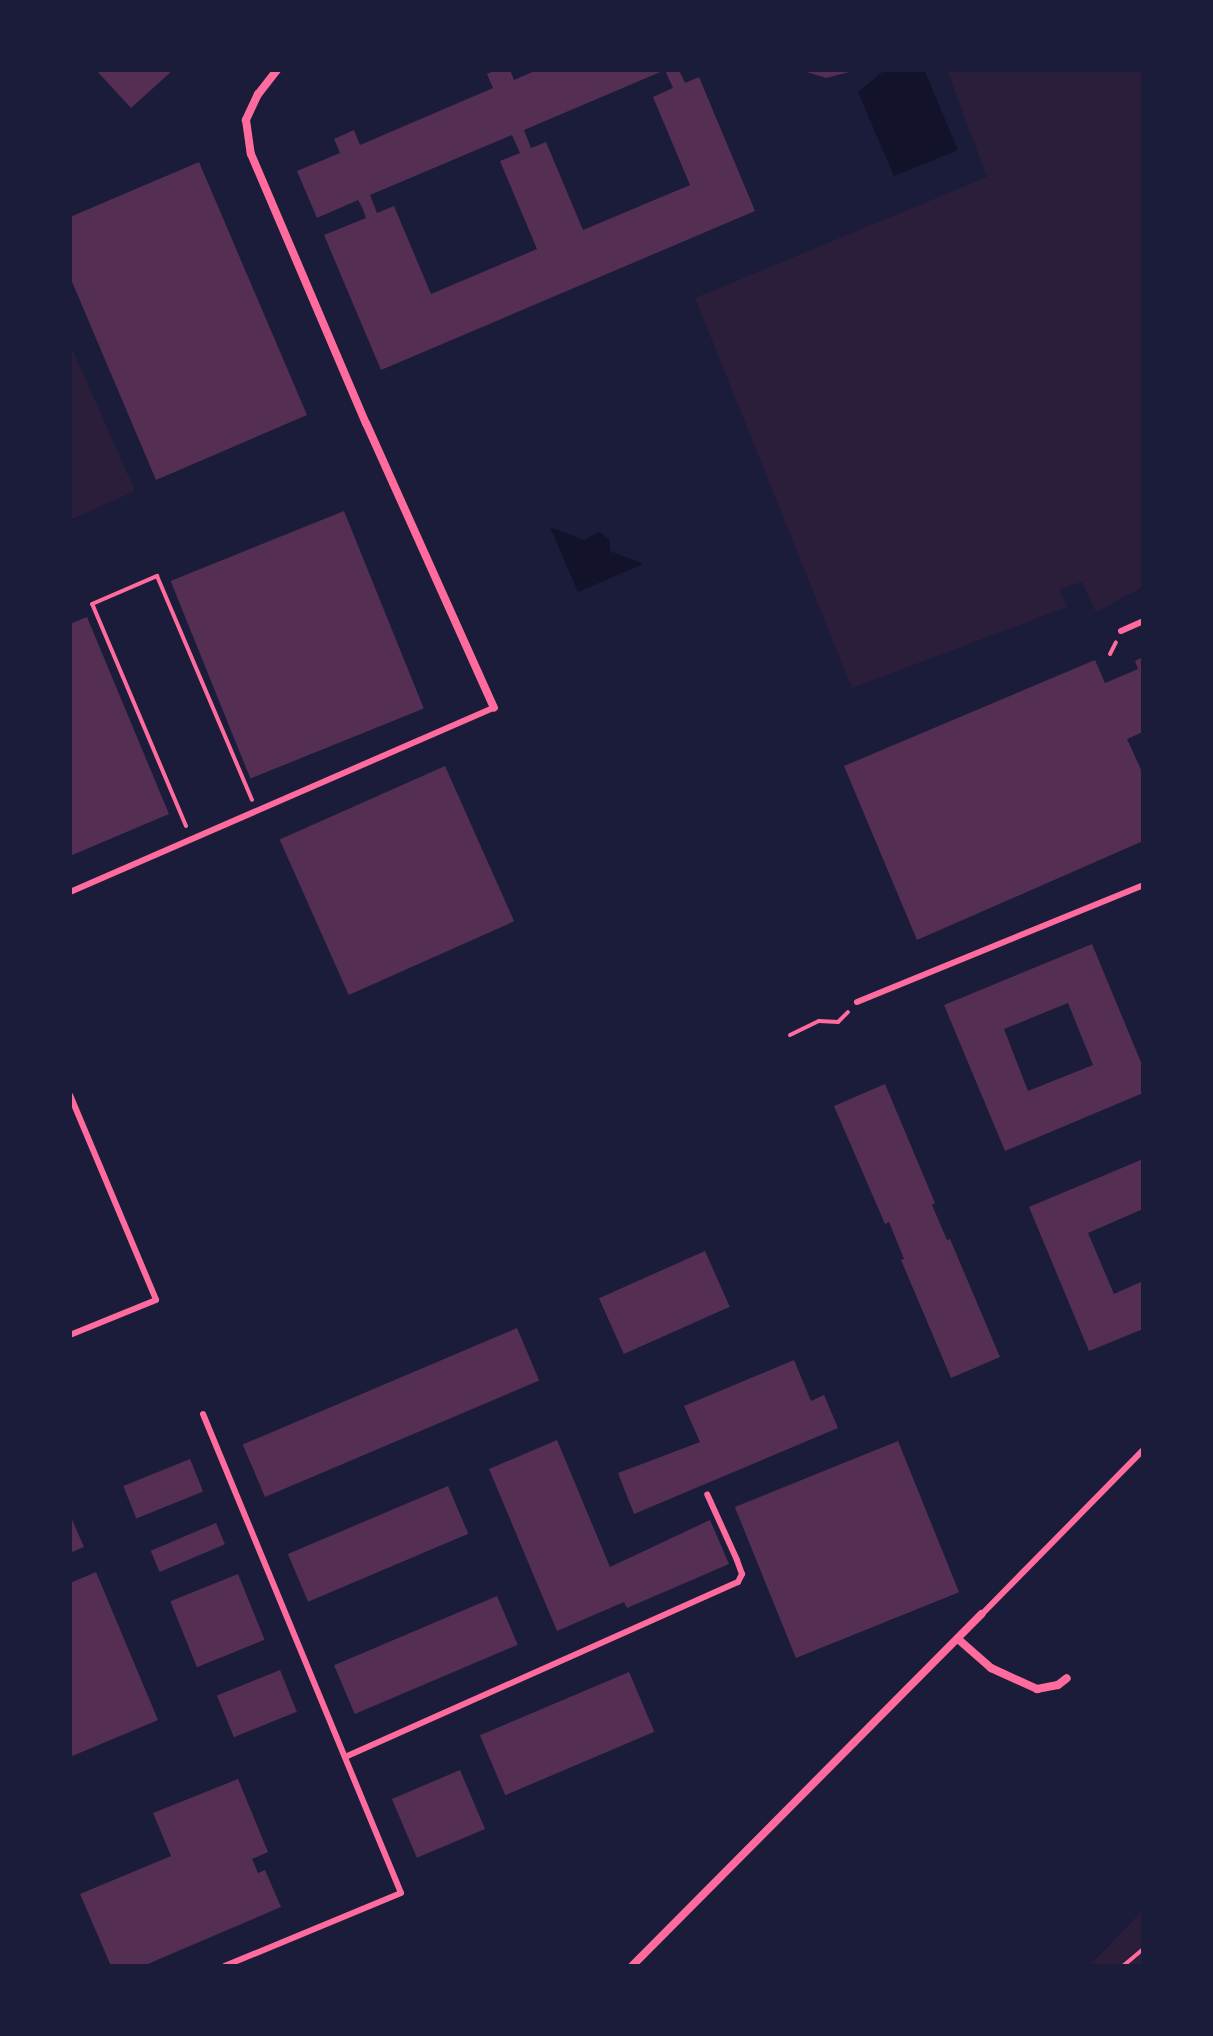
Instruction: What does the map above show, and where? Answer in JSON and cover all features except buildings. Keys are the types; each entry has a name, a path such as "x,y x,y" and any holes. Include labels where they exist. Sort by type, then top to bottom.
{"street":[{"path":"277,70 258,94 246,120 251,154 366,423 494,708"},
{"path":"632,1966 982,1614"},
{"path":"958,1639 991,1668 1027,1686 1048,1689 1067,1678"}],"lane":[{"path":"1121,631 1143,621"},
{"path":"70,892 494,708"},
{"path":"857,1002 1143,885"},
{"path":"70,1095 156,1300 70,1335"},
{"path":"203,1414 401,1893 225,1966"},
{"path":"982,1614 1143,1450"},
{"path":"345,1757 738,1582 742,1574 707,1494"}],"path":[{"path":"192,840 92,604 157,576 257,812"},
{"path":"790,1035 819,1021 838,1022"},
{"path":"1123,1966 1143,1949"}],"shaded area":[{"path":"885,70 924,70 958,150 894,176 858,92"},
{"path":"947,70 1143,70 1143,587 1096,612 1082,582 1060,589 1067,607 852,688 695,298 987,177"},
{"path":"70,344 135,491 70,520"},
{"path":"550,527 584,540 599,532 609,539 610,551 643,564 578,592"},
{"path":"1143,1910 1143,1966 1089,1966"}]}
